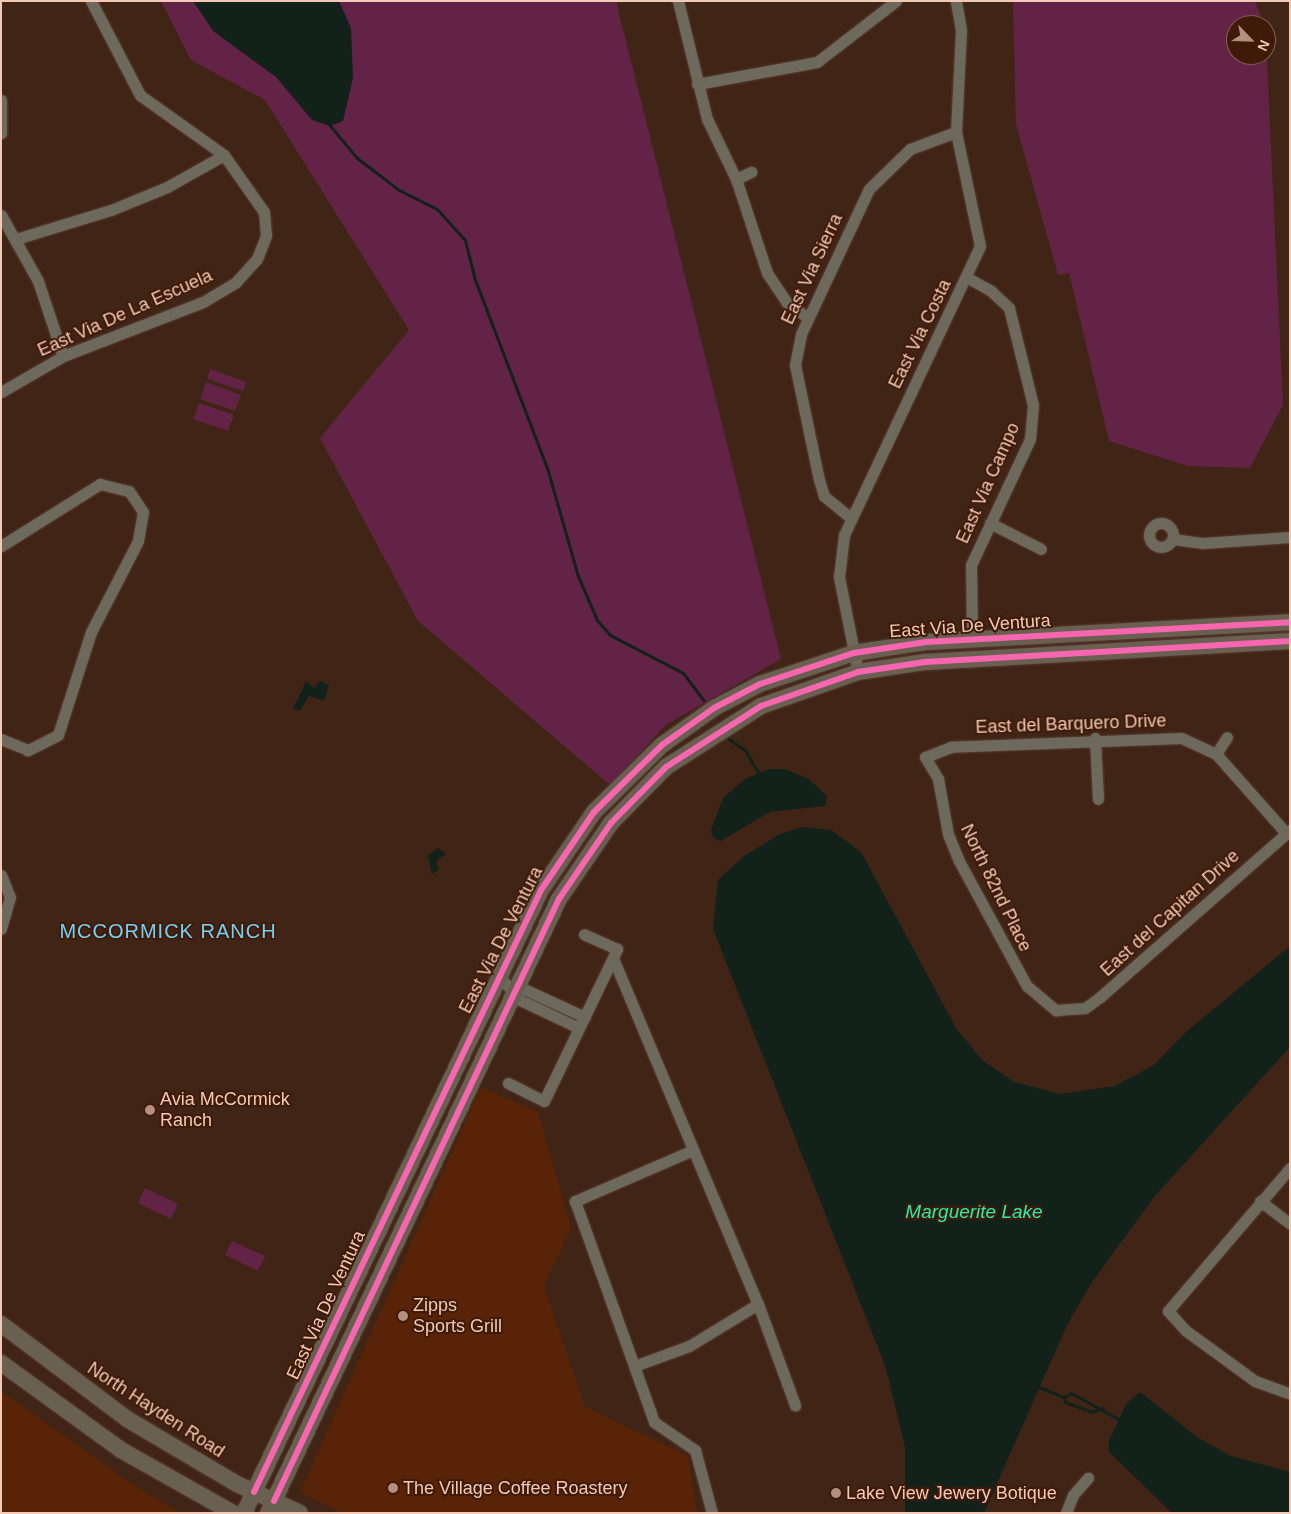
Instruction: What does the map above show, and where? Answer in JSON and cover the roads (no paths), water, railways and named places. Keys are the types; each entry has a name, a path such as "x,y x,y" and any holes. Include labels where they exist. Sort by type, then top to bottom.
{"main road":[{"name":"East Via De Ventura","path":"244,1513 499,976 568,845 638,766 679,731 729,700 785,674 854,653 972,639 1290,622"},
{"name":"East Via De Ventura","path":"271,1507 515,990 569,881 605,830 643,789 694,745 746,713 796,690 858,672 924,662 1290,641"},
{"name":"North Hayden Road","path":"1,1324 120,1415 254,1492 271,1507 300,1513"},
{"path":"1,1363 91,1430 233,1513"}],"street":[{"path":"16,239 111,210 167,187 224,155 140,95 91,1"},
{"path":"678,1 696,84 716,141 736,180 767,274 787,303 807,318"},
{"path":"696,84 817,62 896,1"},
{"name":"East Via Costa","path":"858,672 839,577 839,556 851,518 966,277 981,236 956,132 961,30 956,1"},
{"path":"1,100 1,133"},
{"name":"East Via Sierra","path":"851,518 824,496 806,422 795,365 807,318 870,189 910,149 956,132"},
{"name":"East Via De La Escuela","path":"1,392 63,356 203,302 236,282 257,259 266,235 264,212 224,155"},
{"path":"736,180 751,172"},
{"path":"1,214 38,281 63,356"},
{"name":"East Via Campo","path":"966,277 992,291 1010,308 1033,405 1030,439 972,564 972,639"},
{"path":"1,546 100,484 129,491 143,512 143,530 91,632 58,735 28,750 1,739"},
{"path":"990,523 1041,549"},
{"path":"1173,539 1203,543 1290,537"},
{"name":"East del Barquero Drive","path":"925,757 951,747 1095,738 1171,737 1216,754 1288,832"},
{"path":"1216,754 1227,737"},
{"name":"East del Barquero Drive","path":"1095,738 1098,799"},
{"name":"North 82nd Place","path":"925,757 938,779 948,834 1020,975 1046,1005 1067,1011"},
{"name":"East del Capitan Drive","path":"1067,1011 1085,1008 1100,997 1288,832"},
{"path":"1,875 10,897 1,929"},
{"path":"508,1083 544,1101 617,949 584,934"},
{"path":"613,958 758,1304 795,1405"},
{"path":"499,976 515,990 520,1000 579,1028"},
{"path":"515,990 524,989 584,1017"},
{"path":"693,1150 575,1201 637,1365 654,1422 694,1450 712,1513"},
{"path":"1290,1168 1168,1311 1186,1330 1255,1381 1290,1394"},
{"path":"1260,1201 1290,1224"},
{"path":"637,1365 689,1346 758,1304"},
{"path":"1066,1513 1073,1495 1088,1478"}],"water":[{"path":"193,1 339,1 351,28 353,78 343,121 330,126 312,120 276,77 213,31"},
{"path":"306,681 314,688 320,681 329,686 324,701 309,696 300,711 293,709"},
{"path":"769,769 785,769 809,779 827,796 825,806 770,812 721,841 713,838 711,830 723,798 745,779"},
{"name":"Marguerite Lake","path":"803,827 831,830 861,852 956,1028 982,1060 1014,1082 1060,1094 1115,1086 1154,1065 1186,1032 1290,946 1290,1047 1154,1197 1092,1282 1068,1323 984,1513 905,1513 905,1447 886,1368 713,929 718,880 744,856 780,834"},
{"path":"438,848 446,854 436,861 439,869 432,874 428,856"},
{"path":"1140,1392 1197,1437 1231,1456 1290,1472 1290,1513 1172,1513 1109,1452 1109,1441 1126,1404"}],"waterway":[{"path":"327,122 357,158 399,190 437,209 465,240 474,277 548,471 578,576 597,620 610,635 683,673 703,700"},
{"path":"729,739 745,750 760,776"},
{"path":"1039,1387 1064,1397 1071,1393 1122,1421"},
{"path":"1064,1397 1065,1402 1092,1412 1103,1408"}],"place":[{"name":"Avia McCormick Ranch","path":"150,1110"},
{"name":"Zipps Sports Grill","path":"403,1316"},
{"name":"The Village Coffee Roastery","path":"393,1488"},
{"name":"Lake View Jewery Botique","path":"836,1493"}],"district":[{"name":"MCCORMICK RANCH","path":"168,931"}]}
